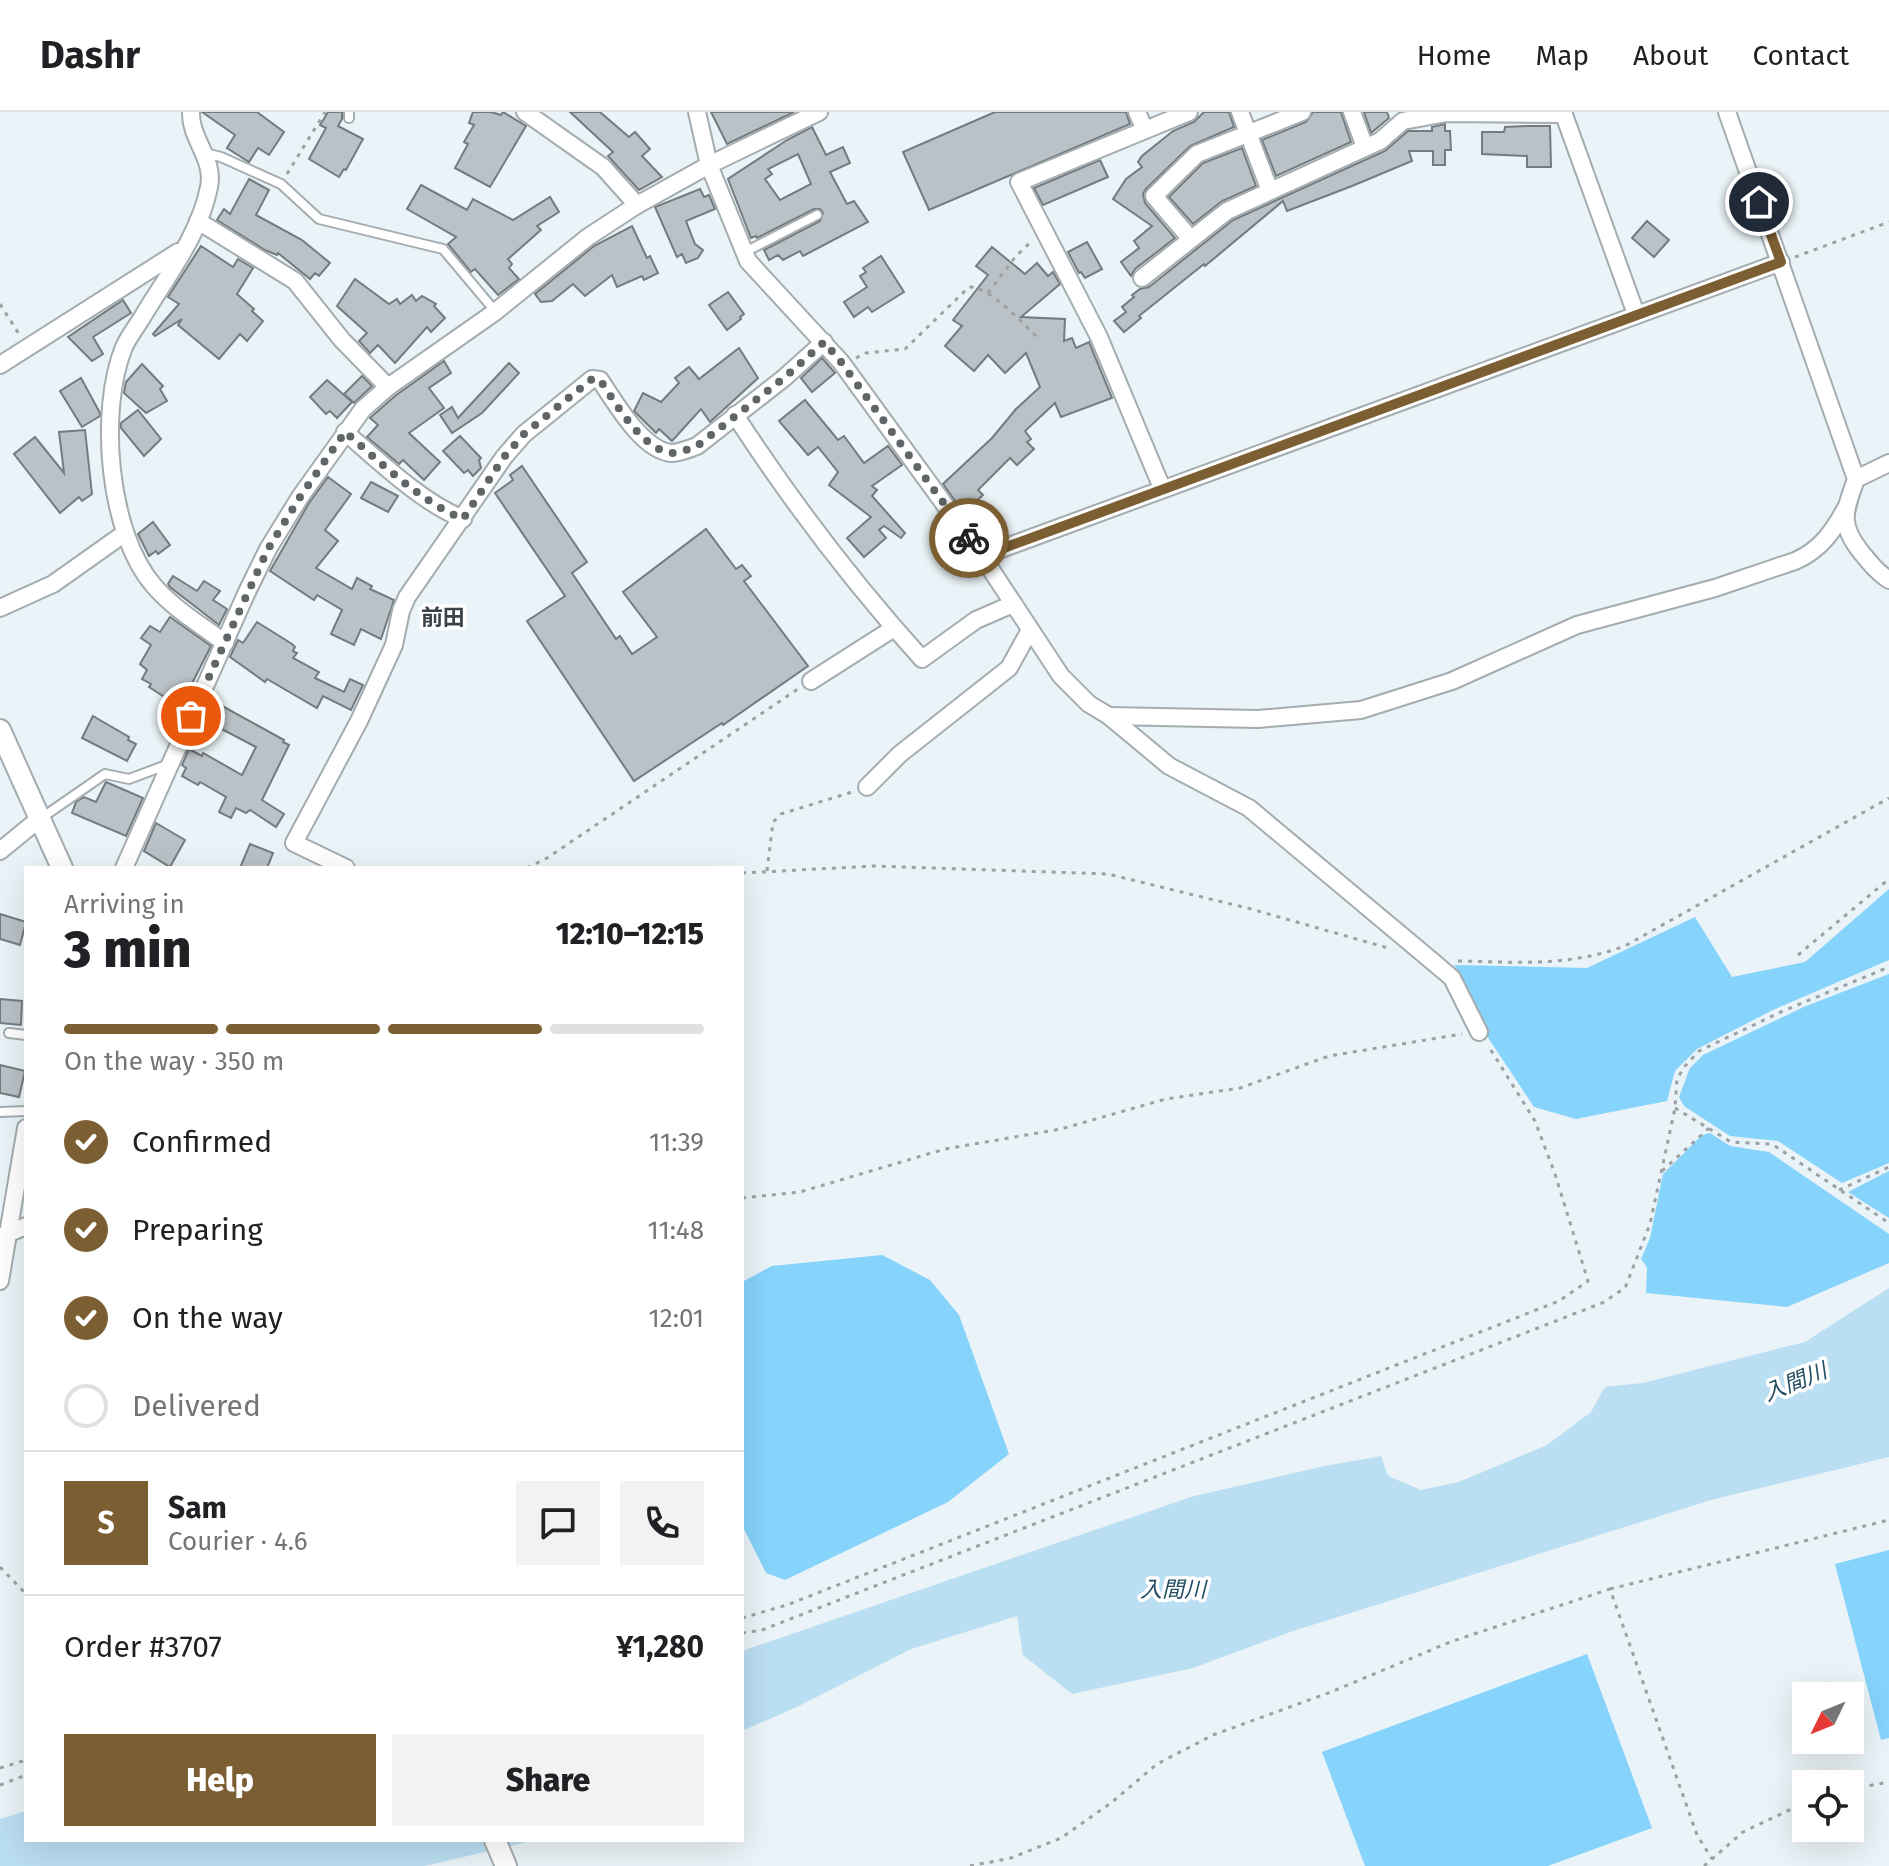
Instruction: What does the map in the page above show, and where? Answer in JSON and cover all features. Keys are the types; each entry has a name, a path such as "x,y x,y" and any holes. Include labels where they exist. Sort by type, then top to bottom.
{"street":[{"path":"191,112 197,141 205,153 210,184 198,221 184,249 125,346 115,378 111,433 114,478 125,533 137,560 171,603 225,643"},
{"path":"525,112 603,167 637,205"},
{"path":"697,112 709,165 748,261 841,362 982,556 1061,676 1089,704 1109,716 1169,766 1249,808 1452,978 1479,1032"},
{"path":"125,866 268,549 345,432 373,399 495,312 588,237 637,205 709,165 819,112"},
{"path":"1137,112 1145,130"},
{"path":"1162,488 1099,337 1019,182 1189,112"},
{"path":"1240,112 1270,191"},
{"path":"1190,238 1154,196 1197,154 1302,112"},
{"path":"1352,112 1365,147"},
{"path":"1109,716 1258,719 1361,710 1452,681 1577,625 1715,588 1807,556 1832,533 1847,506 1856,479 1727,112"},
{"path":"1142,278 1227,211 1380,141 1403,121 1447,113 1564,113 1636,314"},
{"path":"198,221 295,281 342,340 388,387"},
{"path":"0,365 184,249"},
{"path":"982,556 1781,262"},
{"path":"342,866 294,843 359,721 394,645 407,597 504,457 524,434 592,379 600,380 624,416 657,449 681,452 697,446 784,378 824,342"},
{"path":"735,415 775,476 894,628 922,659 976,620 1013,604"},
{"path":"345,432 448,513 463,519"},
{"path":"1856,479 1889,463"},
{"path":"1847,506 1848,536 1876,571 1889,580"},
{"path":"0,608 53,584 125,533"},
{"path":"811,681 894,628"},
{"path":"867,787 900,754 1009,668 1030,630"},
{"path":"0,730 61,866"},
{"path":"0,851 39,819"},
{"path":"0,1281 4,1236 24,1138"},
{"path":"4,1236 24,1227"},
{"path":"496,1842 506,1866"}],"lane":[{"path":"205,153 281,184 319,219 443,249 495,312"},
{"path":"745,252 817,215"},
{"path":"39,819 105,774 129,779 169,764"},
{"path":"9,1033 24,1035"},
{"path":"0,1112 24,1111"}],"path":[{"path":"281,184 325,112"},
{"path":"1781,262 1889,222"},
{"path":"988,293 1016,256 1031,241 1046,233"},
{"path":"841,362 866,353 905,349 969,287 978,287 988,293 1040,340"},
{"path":"0,304 28,347"},
{"path":"532,866 811,681"},
{"path":"767,871 773,822 781,814 867,787"},
{"path":"1432,961 1561,963 1595,957 1625,946 1889,798"},
{"path":"744,873 874,866 1108,874 1251,909 1402,952"},
{"path":"1798,955 1889,879"},
{"path":"744,1632 777,1624 1602,1303 1625,1288 1650,1224 1675,1108 1677,1079 1699,1051 1783,1011 1889,967"},
{"path":"744,1198 800,1192 945,1149 1061,1129 1166,1099 1240,1088 1329,1056 1479,1032 1535,1121 1588,1281 1559,1301 1316,1399 890,1562 787,1605 744,1617"},
{"path":"1675,1108 1731,1142 1772,1144 1889,1223"},
{"path":"1661,1172 1709,1128"},
{"path":"1839,1190 1889,1167"},
{"path":"970,1866 1011,1858 1061,1838 1102,1810 1157,1764 1213,1735 1331,1692 1450,1642 1610,1589 1889,1520"},
{"path":"0,1567 24,1592"},
{"path":"1610,1589 1697,1835 1712,1859"},
{"path":"0,1768 24,1761"},
{"path":"0,1785 24,1776"},
{"path":"1864,1786 1889,1782"},
{"path":"1704,1866 1743,1832 1792,1809"}],"shaded area":[{"path":"1889,889 1889,960 1773,1010 1697,1049 1675,1071 1667,1101 1576,1119 1534,1107 1483,1030 1454,965 1587,968 1695,917 1732,977 1805,962"},
{"path":"1889,974 1889,1163 1842,1183 1778,1141 1730,1136 1684,1106 1679,1097 1690,1068 1703,1055 1806,1006"},
{"path":"1710,1133 1730,1146 1769,1152 1889,1234 1889,1263 1787,1307 1646,1293 1647,1267 1641,1259 1650,1238 1663,1174 1702,1135"},
{"path":"1889,1171 1889,1218 1848,1192"},
{"path":"882,1255 930,1280 959,1315 1009,1454 948,1502 785,1580 766,1573 744,1529 744,1281 772,1266"},
{"path":"1889,1550 1889,1738 1881,1740 1835,1564"},
{"path":"1587,1654 1652,1828 1548,1866 1365,1866 1322,1752"}],"water":[{"name":"入間川","path":"1889,1288 1889,1457 1711,1500 1293,1631 1193,1668 1072,1694 1023,1655 1017,1616 911,1649 744,1730 744,1650 1194,1496 1381,1456 1388,1476 1421,1490 1459,1482 1547,1445 1591,1412 1605,1387 1643,1383 1805,1342"},
{"path":"24,1812 24,1842 527,1842 425,1866 0,1866 0,1819"}],"building":[{"path":"202,112 257,112 284,132 269,155 258,148 249,162 227,148 235,135"},
{"path":"328,112 342,112 338,126 363,139 339,177 309,159 326,128 320,125"},
{"path":"473,112 501,115 503,112 526,126 490,187 455,168 468,144 464,142 474,125 469,123"},
{"path":"570,112 600,112 629,137 635,132 650,149 642,156 662,177 639,190 608,156 613,152"},
{"path":"711,112 794,112 727,144"},
{"path":"995,112 1126,112 1130,124 929,210 903,152"},
{"path":"1204,112 1229,112 1234,127 1190,146 1146,189 1143,194 1145,203 1175,238 1135,269 1131,276 1121,262 1139,248 1134,241 1152,226 1113,199 1126,179 1142,167 1138,162 1142,156 1173,131 1194,122"},
{"path":"1313,112 1341,112 1351,142 1276,176 1262,140 1306,122"},
{"path":"1364,112 1387,112 1389,118 1371,133"},
{"path":"1445,124 1445,131 1450,131 1451,150 1445,150 1445,165 1433,165 1433,151 1409,151 1412,161 1352,186 1287,211 1283,201 1139,316 1141,318 1124,332 1114,321 1126,312 1122,307 1134,297 1132,295 1149,287 1233,220 1385,151 1408,131 1432,131 1432,127"},
{"path":"1550,126 1551,167 1527,167 1527,156 1482,154 1482,132 1504,132 1505,127"},
{"path":"812,127 826,155 843,147 850,163 830,172 847,204 854,201 868,222 803,256 800,251 783,260 778,255 769,260 764,250 820,221 823,213 820,209 814,209 757,238 751,238 728,179","holes":["798,154 811,184 780,200 765,179 772,174 768,169"]},
{"path":"1242,148 1256,186 1222,201 1193,224 1169,197 1203,163"},
{"path":"1100,160 1108,177 1043,205 1034,188"},
{"path":"249,179 269,190 256,215 302,240 330,263 319,276 315,273 310,279 278,253 265,250 217,220 224,209 230,214"},
{"path":"421,185 467,210 473,199 513,220 550,197 559,212 537,226 541,230 508,259 512,264 509,268 519,279 498,295 475,269 471,272 448,244 456,237 407,209"},
{"path":"700,189 704,197 709,195 715,209 686,221 695,244 703,250 698,258 686,263 682,254 677,257 655,207"},
{"path":"1647,221 1669,240 1654,257 1632,238"},
{"path":"632,226 658,273 617,287 612,275 585,296 573,284 552,301 541,302 535,294 594,246"},
{"path":"1087,242 1102,269 1085,278 1068,252"},
{"path":"201,246 233,267 238,259 253,268 237,294 263,321 247,341 240,334 219,359 178,325 182,319 155,336 153,334 179,304 168,297"},
{"path":"992,247 1025,274 1037,263 1048,276 1053,272 1060,284 1021,317 1065,319 1064,341 1072,338 1076,348 1089,342 1112,398 1061,417 1055,403 1025,431 1031,439 1027,442 1034,449 1017,465 1010,458 978,490 983,495 964,513 943,484 1040,387 1026,353 1005,373 988,355 974,371 945,346 962,326 953,320 988,275 976,266"},
{"path":"881,256 904,292 872,312 868,307 854,317 844,302 867,287 860,276 866,272 863,268"},
{"path":"355,279 389,304 397,299 400,304 412,295 416,301 422,296 436,304 434,306 445,318 431,332 427,327 395,363 378,345 370,353 359,341 367,333 337,306"},
{"path":"728,292 744,314 727,330 709,305"},
{"path":"123,300 131,313 93,337 103,354 92,361 68,337"},
{"path":"739,348 758,378 710,422 701,409 672,441 659,429 656,433 634,411 643,393 661,402 679,383 675,378 689,367 699,379"},
{"path":"822,358 835,373 812,392 801,378"},
{"path":"444,361 451,373 429,388 444,408 409,433 440,462 424,480 403,460 399,464 367,437 378,425 370,418"},
{"path":"509,363 519,373 482,413 452,433 440,415 452,407 458,418"},
{"path":"142,364 163,386 160,389 167,401 146,413 124,393 126,382"},
{"path":"362,376 372,386 354,403 344,394"},
{"path":"81,378 100,413 82,427 60,391"},
{"path":"327,380 352,402 337,418 330,411 326,414 310,397"},
{"path":"805,400 838,440 844,436 864,463 888,446 902,465 872,486 877,490 872,496 905,533 901,538 884,526 879,530 886,538 864,557 847,538 871,517 829,485 838,472 818,447 808,455 779,421"},
{"path":"138,410 161,439 144,456 121,428 121,423"},
{"path":"85,430 92,494 82,501 79,497 60,513 14,454 35,437 64,473 59,432"},
{"path":"460,436 481,458 481,468 473,476 468,470 464,473 443,451"},
{"path":"522,466 587,562 572,573 616,639 620,636 632,654 657,637 623,592 706,529 736,569 742,565 751,576 744,581 808,666 634,781 527,621 565,596 495,493 513,480 510,475"},
{"path":"328,477 351,494 325,530 338,541 316,568 352,589 357,578 372,586 370,589 394,600 381,639 361,629 354,645 331,634 342,610 317,595 314,600 270,571 309,503"},
{"path":"371,482 398,496 388,512 361,498"},
{"path":"153,522 170,545 158,554 156,551 149,556 138,534"},
{"path":"173,576 197,591 204,581 220,591 213,600 227,609 219,625 170,587 168,584"},
{"path":"170,617 211,646 180,707 149,687 151,684 142,679 147,670 140,664 151,645 141,638 150,626 160,632"},
{"path":"257,622 292,644 295,647 293,651 297,653 293,658 319,672 315,678 344,692 350,679 363,685 351,710 323,696 317,708 267,679 265,682 230,657 238,640 243,643"},
{"path":"224,707 289,745 262,800 284,814 276,827 250,810 246,813 236,808 231,818 219,812 226,797 182,776 186,768 182,765 189,749 202,756 203,753 242,775 256,747 214,725"},
{"path":"93,716 136,744 127,761 82,738"},
{"path":"106,782 143,798 126,836 72,813 76,802 84,797 96,802"},
{"path":"156,823 185,840 171,866 144,851"},
{"path":"250,844 273,853 268,866 241,866"},
{"path":"0,914 24,921 20,945 0,939"},
{"path":"0,999 22,1001 21,1025 0,1023"},
{"path":"0,1065 24,1071 19,1097 0,1093"}],"way so far":[{"path":"191,716 268,549 345,432 448,513 463,519 504,457 524,434 592,379 600,380 624,416 657,449 681,452 697,446 784,378 824,342 969,538"}],"district":[{"name":"前田","path":"443,617"}],"route":[{"path":"969,538 982,556 1781,262 1759,202"}]}
